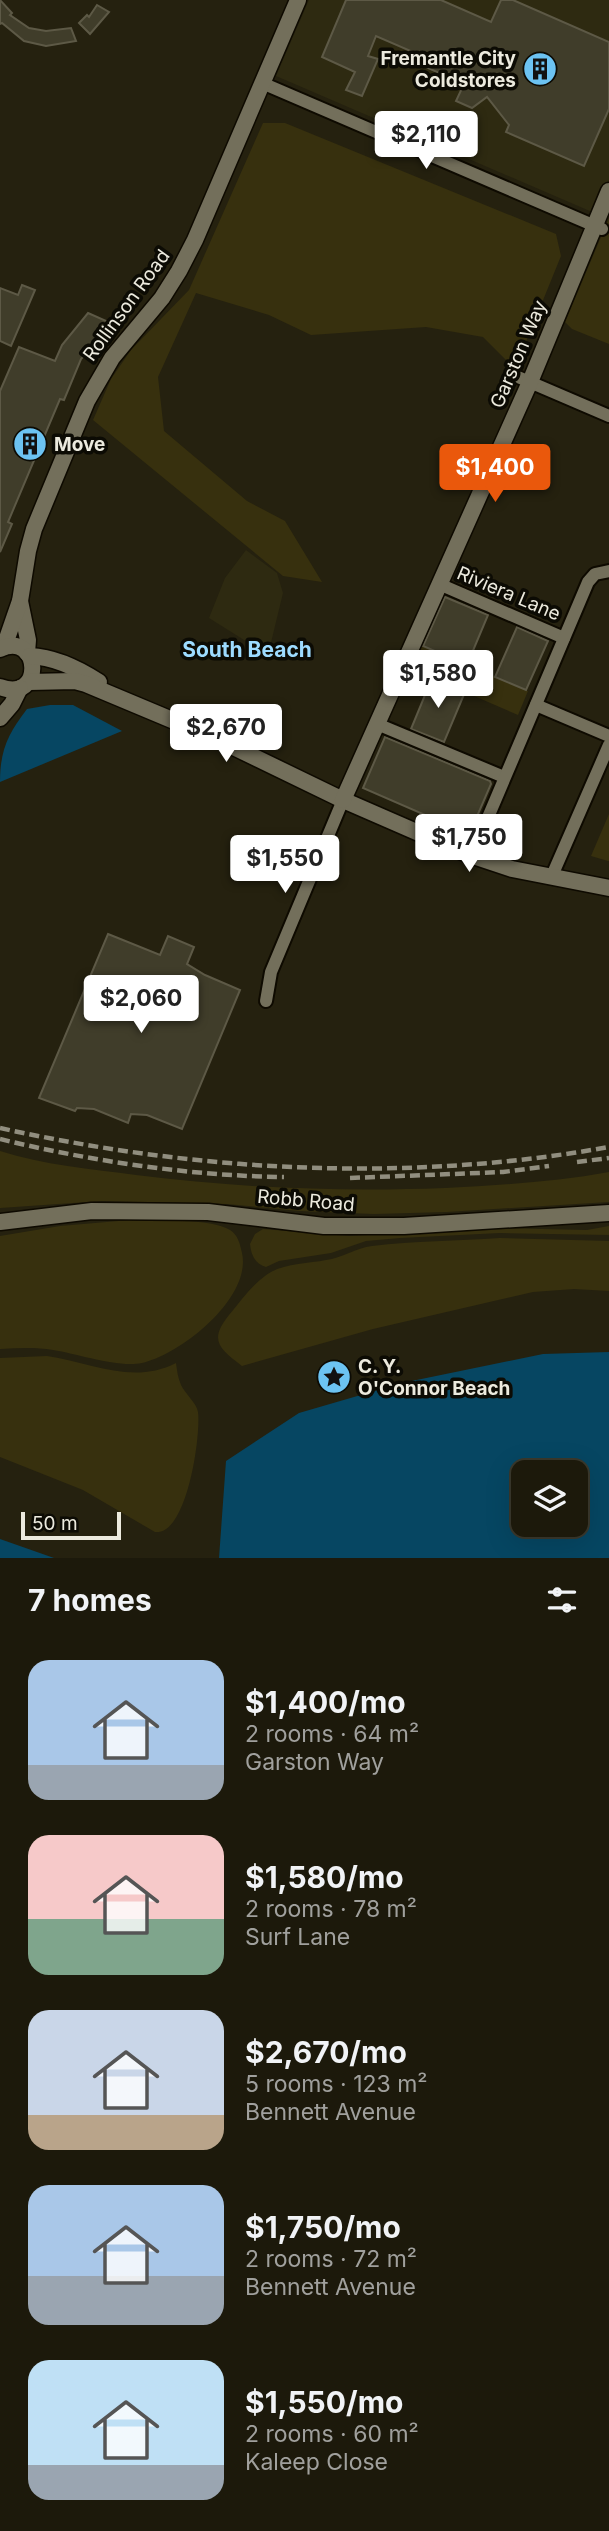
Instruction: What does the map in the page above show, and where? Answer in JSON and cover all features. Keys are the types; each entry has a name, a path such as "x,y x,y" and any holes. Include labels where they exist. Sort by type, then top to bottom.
{"street":[{"name":"Rollinson Road","path":"2,648 20,601 34,529 71,435 105,369 162,298 179,271 195,240 298,0"},
{"path":"262,83 598,227"},
{"name":"Garston Way","path":"343,800 439,584 524,379 598,227 609,191"},
{"path":"524,379 609,416"},
{"path":"472,855 590,579 595,574 609,571"},
{"name":"Riviera Lane","path":"439,584 564,638"},
{"name":"Rollinson Road","path":"20,601 33,669 24,685"},
{"path":"2,648 16,646 29,654 43,656 79,670 124,698"},
{"path":"0,687 7,690 24,685 75,681 124,698 215,738 343,800 472,855 512,869 609,888"},
{"path":"0,718 24,685"},
{"path":"536,705 609,736"},
{"path":"377,724 504,777"},
{"path":"551,878 609,745"},
{"path":"266,1001 274,964 343,800"},
{"name":"Robb Road","path":"0,1222 92,1211 208,1212 324,1226 404,1226 609,1213"}],"shaded area":[{"path":"309,0 609,0 609,213 606,218 276,76"},
{"path":"263,123 285,123 556,234 561,256 515,369 483,337 426,327 311,335 269,315 196,293 158,377 164,431 247,501 285,521 322,582 283,576 93,420 111,379 131,350 189,290"},
{"path":"609,218 609,344 572,329 565,322"},
{"path":"246,550 277,573 283,593 268,655 209,618 225,578"},
{"path":"422,645 528,691 518,715 412,669"},
{"path":"609,814 609,861 608,861 591,856"},
{"path":"0,1151 50,1163 136,1175 290,1188 445,1188 548,1181 609,1172 609,1202 374,1214 227,1204 102,1201 0,1208"},
{"path":"130,1220 210,1224 221,1226 235,1234 242,1253 242,1270 236,1287 211,1321 176,1348 142,1363 110,1362 47,1349 0,1349 0,1236 60,1226"},
{"path":"609,1226 609,1235 500,1233 366,1241 331,1253 279,1261 266,1267 254,1259 250,1244 255,1234 263,1229 349,1236 493,1228 587,1230"},
{"path":"500,1238 609,1241 609,1291 574,1289 533,1292 373,1329 242,1366 219,1344 219,1332 229,1315 255,1284 271,1272 332,1259 372,1246"},
{"path":"47,1356 128,1372 160,1369 176,1363 181,1385 197,1408 197,1441 190,1482 183,1502 176,1518 166,1529 155,1532 83,1490 0,1457 0,1358"}],"water":[{"path":"73,705 122,731 0,782 6,743 15,726 27,709"},
{"path":"609,1352 609,1558 219,1558 226,1461 299,1413 402,1383 543,1354"},
{"path":"0,1539 54,1558 0,1558"}],"building":[{"path":"0,0 12,13 10,15 29,28 46,31 71,28 76,41 46,46 24,41 0,24"},
{"name":"Fremantle City Coldstores","path":"346,0 441,0 491,22 501,0 513,0 609,42 609,109 584,166 506,132 509,125 487,97 472,108 456,101 464,84 410,60 413,52 376,36 368,56 378,59 362,96 346,90 355,72 322,57"},
{"path":"97,5 109,12 90,34 79,23 87,15 89,17"},
{"path":"22,285 35,290 11,346 0,341 0,288 18,295"},
{"path":"88,313 113,324 81,359 64,400 60,399 8,522 12,524 0,552 0,391 19,347 55,361 62,345"},
{"path":"445,597 488,615 467,665 423,646"},
{"path":"517,627 548,641 526,690 495,677"},
{"path":"432,678 465,692 444,742 411,729"},
{"path":"385,737 490,781 472,828 464,832 363,788"},
{"path":"108,934 160,955 168,936 194,947 187,964 240,990 182,1129 147,1115 131,1114 128,1123 94,1109 77,1108 75,1111 39,1098"}],"railway":[{"path":"0,1128 151,1155 304,1168 457,1165 609,1147"},
{"path":"0,1139 141,1166 213,1174 284,1177"},
{"path":"577,1162 609,1158"},
{"path":"350,1178 503,1172 549,1166"}],"place":[{"name":"Fremantle City Coldstores","path":"540,69"},
{"name":"Move","path":"30,444"},
{"name":"C. Y. O'Connor Beach","path":"334,1377"}],"district":[{"name":"South Beach","path":"247,650"}]}
